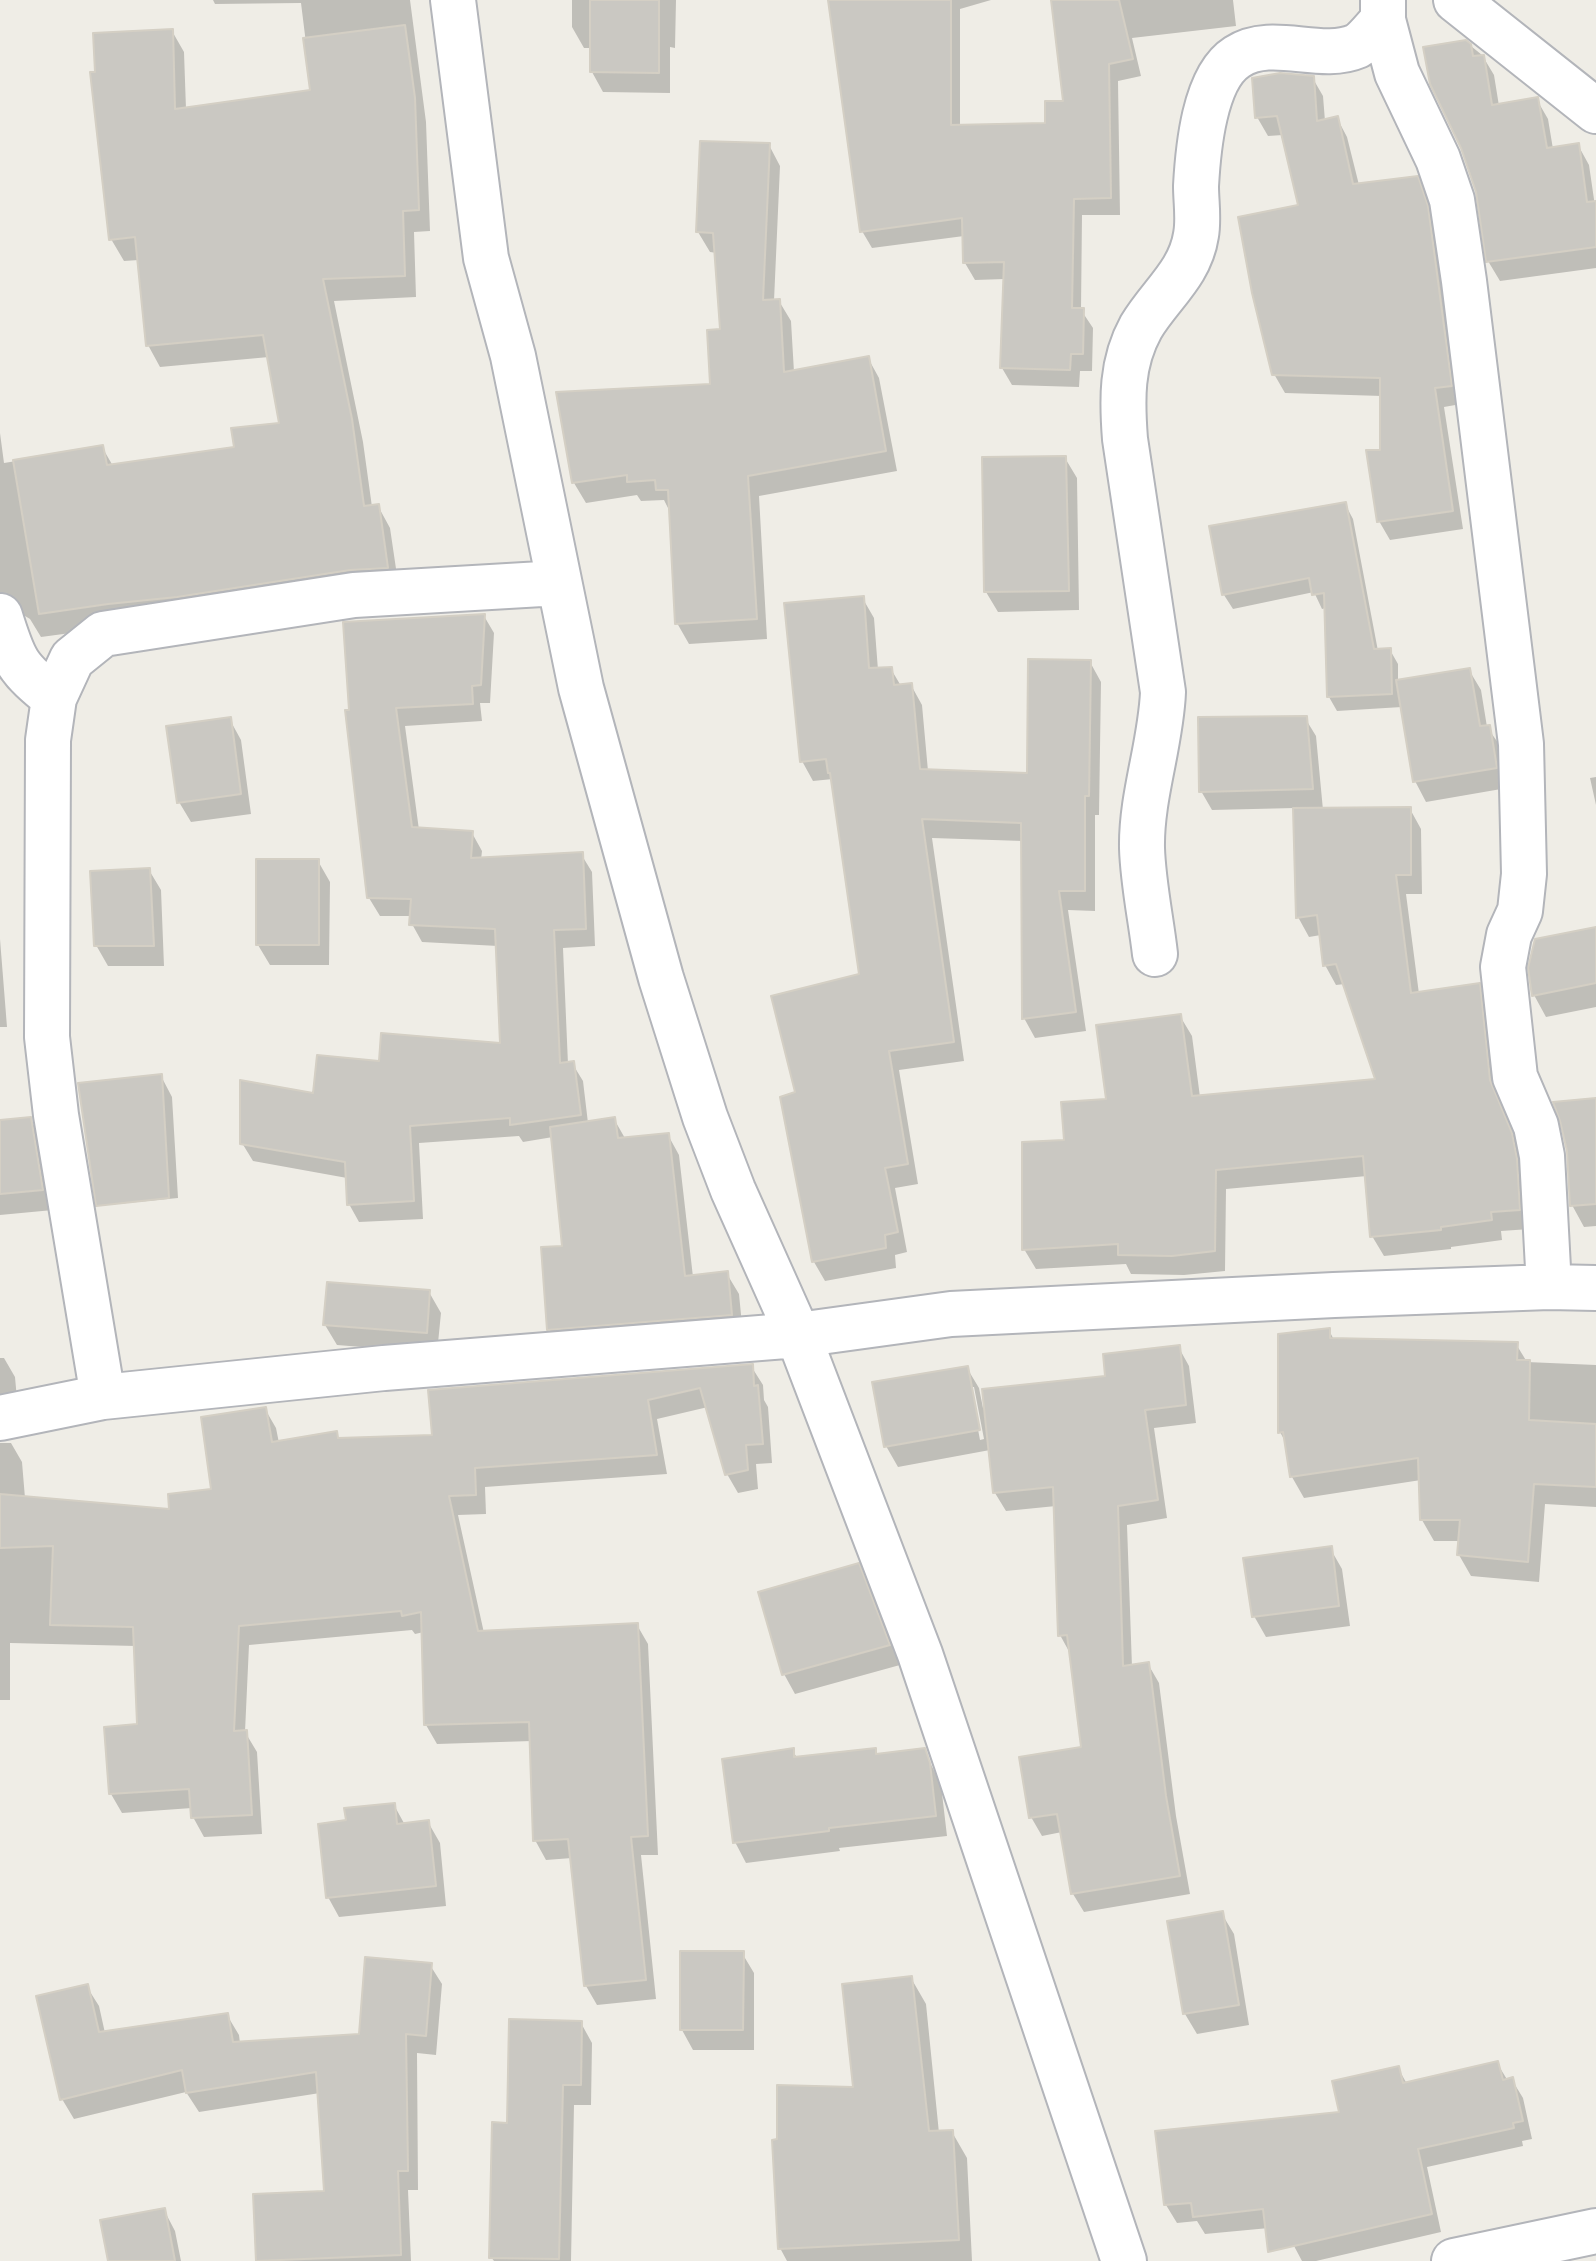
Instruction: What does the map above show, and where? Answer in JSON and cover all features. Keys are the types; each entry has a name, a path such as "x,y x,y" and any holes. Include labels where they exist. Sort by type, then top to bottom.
{"street":[{"path":"453,0 486,258 513,356 590,719 661,978 691,1075 733,1190 798,1335 920,1654 1124,2261"},
{"path":"1456,0 1596,111"},
{"path":"1155,954 1142,847 1145,812 1162,723 1163,692 1125,439 1122,399 1127,361 1142,326 1188,263 1197,234 1196,186 1200,141 1206,106 1219,79 1237,57 1261,48 1327,51 1358,45 1383,10"},
{"path":"1383,10 1397,73 1438,159 1452,200 1464,281 1521,744 1524,874 1520,911 1509,935 1503,967 1515,1077 1536,1126 1542,1156 1549,1287"},
{"path":"103,1397 56,1115 47,1037 48,740 54,698 72,659 103,634 354,595 559,583"},
{"path":"0,616 11,653 24,673 54,698"},
{"path":"0,1418 103,1397 384,1368 798,1335 951,1314 1549,1287 1596,1288"},
{"path":"1454,2261 1596,2231"}],"building":[{"path":"590,0 659,0 659,73 590,72"},
{"path":"828,0 951,0 951,125 1045,123 1045,101 1063,101 1051,0 1119,0 1133,59 1109,64 1111,198 1074,199 1072,308 1084,308 1083,354 1071,354 1070,370 1000,368 1004,262 963,263 962,218 860,232"},
{"path":"405,25 415,98 419,210 403,211 405,276 323,279 352,419 364,506 379,504 388,568 350,570 177,597 39,614 13,460 103,445 107,465 234,447 231,428 279,423 263,335 146,346 135,237 109,240 90,72 95,72 93,33 173,29 175,109 310,90 303,38"},
{"path":"1466,40 1471,44 1473,56 1484,55 1492,105 1538,97 1547,148 1579,143 1587,202 1596,201 1596,247 1486,262 1476,192 1461,148 1430,84 1423,47"},
{"path":"1280,73 1314,76 1317,121 1338,116 1353,184 1418,176 1428,206 1452,386 1435,388 1453,511 1377,522 1366,450 1380,450 1380,378 1272,375 1238,217 1298,205 1277,116 1255,118 1252,78"},
{"path":"700,141 770,143 763,300 780,299 784,372 869,356 886,451 748,476 757,619 675,624 668,490 656,490 655,480 627,482 627,475 572,483 556,392 710,384 707,330 720,329 713,233 696,232"},
{"path":"1066,456 1069,591 984,592 982,457"},
{"path":"1346,502 1374,649 1391,648 1392,694 1327,697 1324,593 1312,595 1309,578 1222,595 1209,526"},
{"path":"864,596 869,668 892,667 894,685 912,683 920,769 1027,773 1028,659 1091,660 1089,796 1085,796 1085,891 1059,891 1076,1012 1022,1019 1021,823 922,819 954,1042 889,1051 908,1164 885,1168 898,1232 885,1235 886,1248 812,1262 780,1097 795,1092 771,996 859,974 830,773 826,759 800,762 784,603"},
{"path":"485,614 481,685 472,686 473,704 396,708 412,827 473,831 471,858 583,852 586,929 554,930 560,1063 574,1061 581,1115 510,1125 510,1118 410,1126 414,1201 347,1205 345,1162 240,1144 240,1080 313,1093 317,1055 379,1061 381,1033 500,1043 495,929 409,925 411,899 367,898 345,710 349,710 343,622"},
{"path":"1470,668 1480,726 1490,725 1497,768 1413,782 1396,680"},
{"path":"1307,716 1313,789 1199,792 1198,717"},
{"path":"231,717 241,794 177,803 166,726"},
{"path":"1411,807 1411,875 1396,875 1411,993 1480,983 1490,1080 1512,1133 1520,1210 1491,1212 1492,1220 1441,1227 1441,1230 1370,1237 1363,1156 1216,1170 1215,1251 1172,1256 1118,1255 1118,1244 1022,1250 1022,1142 1064,1140 1061,1102 1106,1099 1096,1025 1181,1014 1192,1096 1375,1079 1336,964 1323,966 1317,915 1296,918 1293,808"},
{"path":"256,859 319,859 319,945 256,945"},
{"path":"150,868 154,946 94,946 90,871"},
{"path":"1596,927 1596,983 1532,996 1528,968 1535,939"},
{"path":"162,1074 169,1198 96,1206 78,1083"},
{"path":"1596,1098 1596,1204 1570,1206 1567,1151 1553,1102"},
{"path":"31,1117 43,1190 0,1194 0,1120"},
{"path":"615,1117 618,1138 669,1133 685,1276 728,1271 732,1315 547,1330 541,1247 562,1246 550,1127"},
{"path":"327,1282 430,1290 427,1333 323,1325"},
{"path":"1330,1328 1330,1338 1518,1342 1517,1360 1530,1360 1529,1420 1596,1424 1596,1487 1534,1484 1528,1562 1457,1555 1460,1520 1420,1520 1418,1458 1290,1477 1283,1432 1278,1433 1278,1334"},
{"path":"1180,1345 1186,1405 1145,1410 1158,1500 1118,1506 1123,1666 1149,1662 1180,1876 1071,1894 1057,1814 1029,1818 1019,1757 1081,1747 1067,1635 1058,1636 1053,1487 993,1493 982,1389 1105,1376 1103,1354"},
{"path":"753,1364 763,1444 746,1445 748,1470 725,1475 700,1388 648,1400 657,1455 475,1468 476,1495 449,1496 478,1631 638,1623 648,1836 631,1837 646,1980 584,1986 568,1839 533,1841 529,1722 424,1725 421,1612 402,1616 401,1611 239,1626 234,1731 247,1730 252,1815 191,1818 189,1789 109,1794 104,1727 137,1724 133,1627 50,1625 53,1546 0,1548 0,1494 169,1509 168,1494 211,1489 201,1417 266,1407 272,1442 337,1431 338,1438 432,1435 428,1390"},
{"path":"968,1366 980,1430 884,1447 872,1382"},
{"path":"1332,1546 1339,1606 1252,1617 1243,1558"},
{"path":"859,1563 890,1645 782,1675 758,1592"},
{"path":"794,1748 794,1757 876,1748 876,1754 925,1748 930,1763 936,1816 733,1843 722,1759"},
{"path":"395,1803 397,1824 429,1820 436,1886 326,1898 318,1824 346,1820 344,1808"},
{"path":"1223,1911 1239,2005 1183,2014 1167,1921"},
{"path":"680,1951 744,1951 743,2030 680,2030"},
{"path":"365,1957 432,1963 426,2036 406,2034 408,2171 398,2171 401,2255 256,2261 253,2194 324,2191 316,2072 186,2093 182,2070 60,2100 36,1996 88,1984 99,2032 228,2013 233,2042 359,2034"},
{"path":"912,1976 929,2131 953,2130 959,2240 778,2249 772,2140 777,2139 777,2085 853,2087 842,1984"},
{"path":"509,2019 582,2021 581,2085 563,2085 559,2259 489,2258 492,2122 507,2123"},
{"path":"1498,2061 1503,2080 1513,2077 1523,2121 1513,2123 1514,2128 1418,2149 1432,2214 1268,2252 1263,2209 1193,2217 1191,2203 1164,2205 1155,2131 1339,2112 1332,2081 1399,2066 1403,2083"},
{"path":"165,2208 175,2261 108,2261 100,2220"}]}
